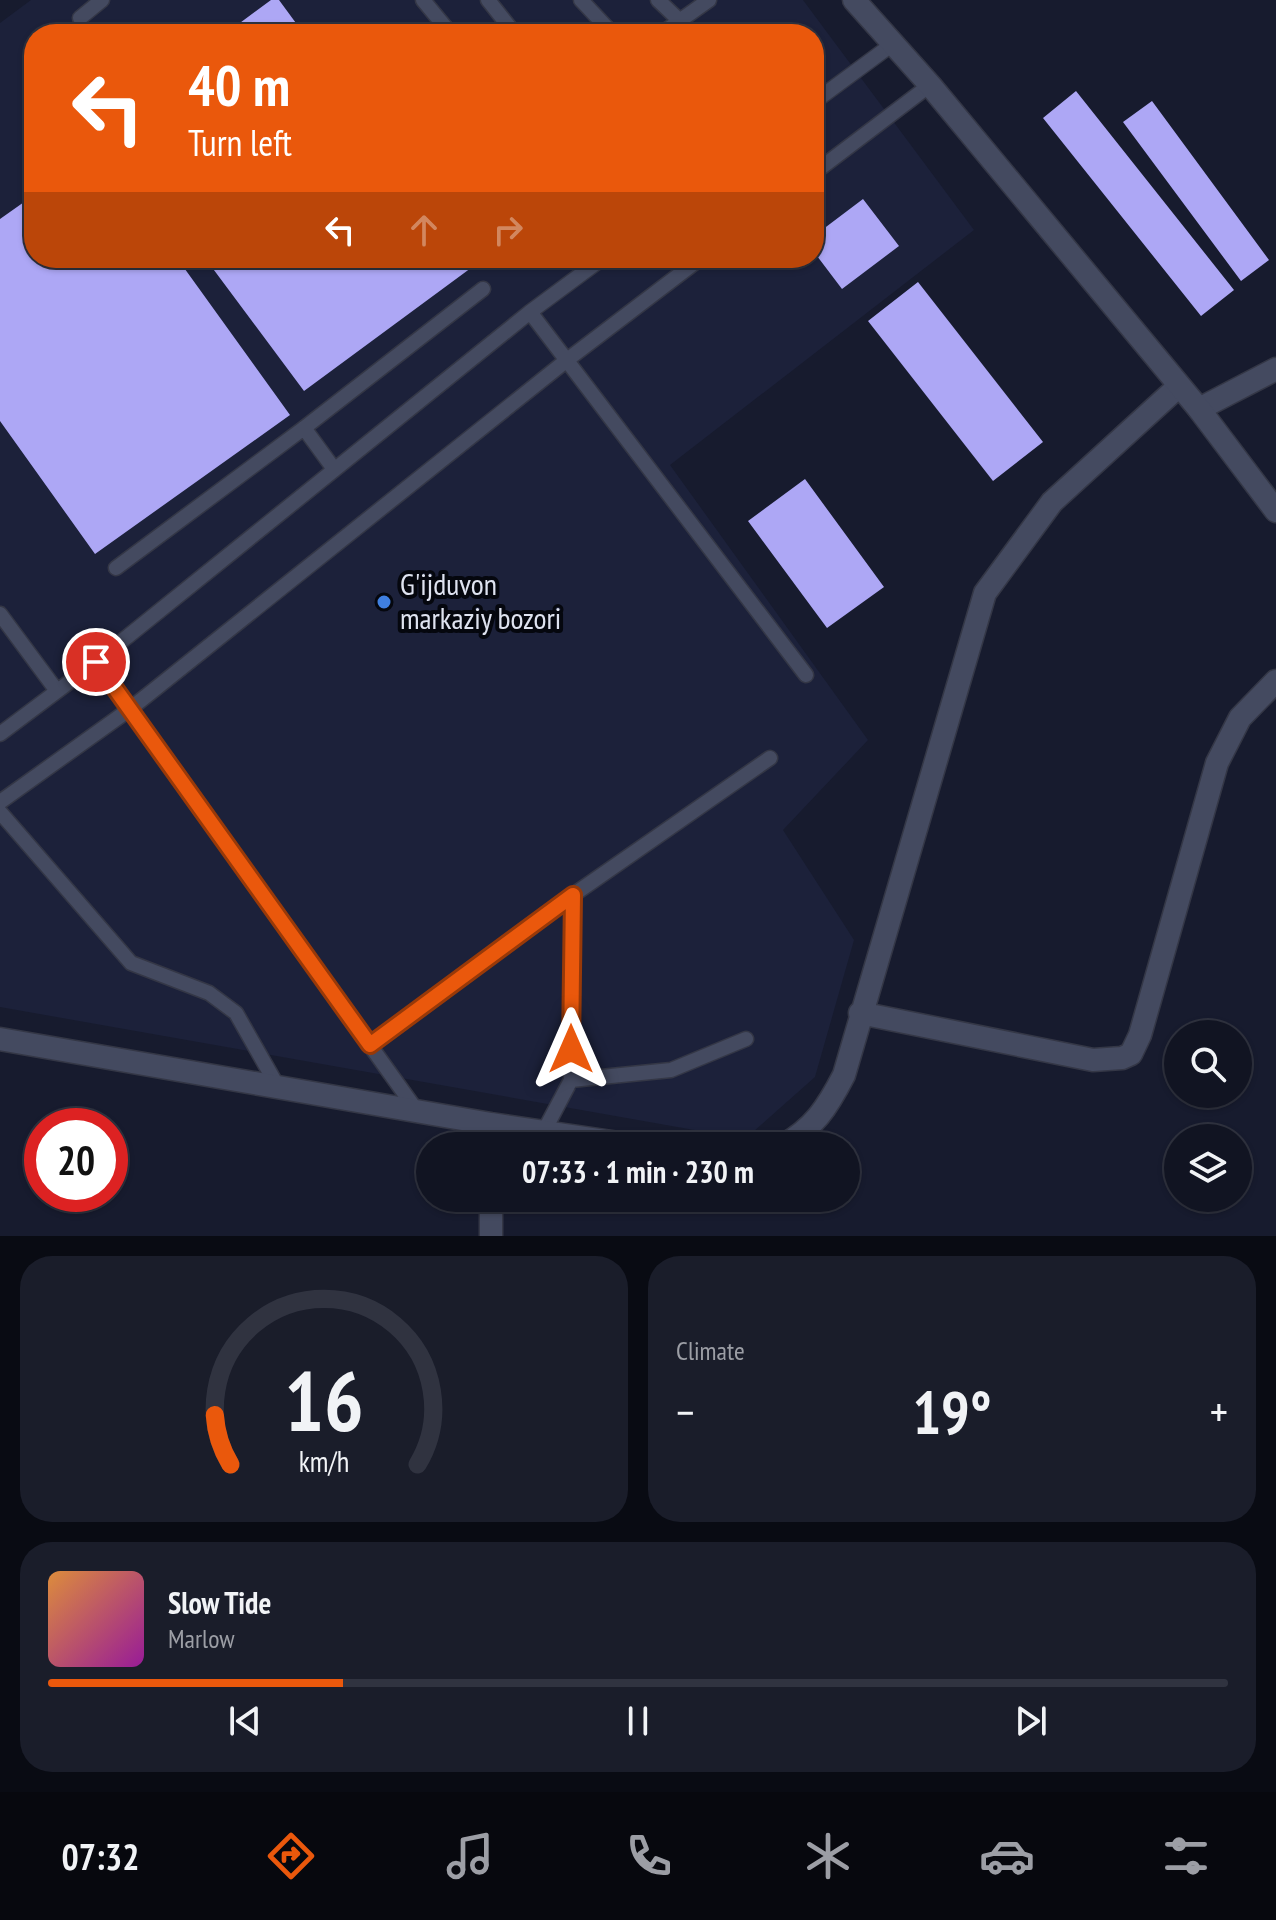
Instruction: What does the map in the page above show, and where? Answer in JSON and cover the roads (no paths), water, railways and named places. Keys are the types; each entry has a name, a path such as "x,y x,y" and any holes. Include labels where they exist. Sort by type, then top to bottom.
{"street":[{"path":"854,0 930,85 1199,409 1276,511"},
{"path":"1199,409 1276,369"},
{"path":"804,1132 827,1108 844,1075 985,593 1052,502 1179,386"},
{"path":"860,1013 1093,1060 1122,1058 1131,1054 1140,1035 1217,763 1240,718 1276,681"},
{"path":"0,1039 417,1111 482,1132"},
{"path":"491,1212 491,1236"}],"lane":[{"path":"80,18 102,0"},
{"path":"423,0 443,24"},
{"path":"488,0 507,24"},
{"path":"581,0 604,24"},
{"path":"658,0 680,21"},
{"path":"676,24 709,0"},
{"path":"824,95 894,43"},
{"path":"824,165 930,85"},
{"path":"0,734 96,662 530,312 589,268"},
{"path":"0,802 130,709 567,360 688,268"},
{"path":"116,568 483,289"},
{"path":"530,312 806,675"},
{"path":"304,428 334,469"},
{"path":"0,614 57,691"},
{"path":"96,662 417,1111"},
{"path":"370,1045 573,895 770,758"},
{"path":"0,812 131,963 209,993 236,1013 278,1087"},
{"path":"544,1132 571,1080 573,895"},
{"path":"571,1080 671,1070 746,1039"}],"place":[{"name":"G'ijduvon markaziy bozori","path":"384,602"}]}
